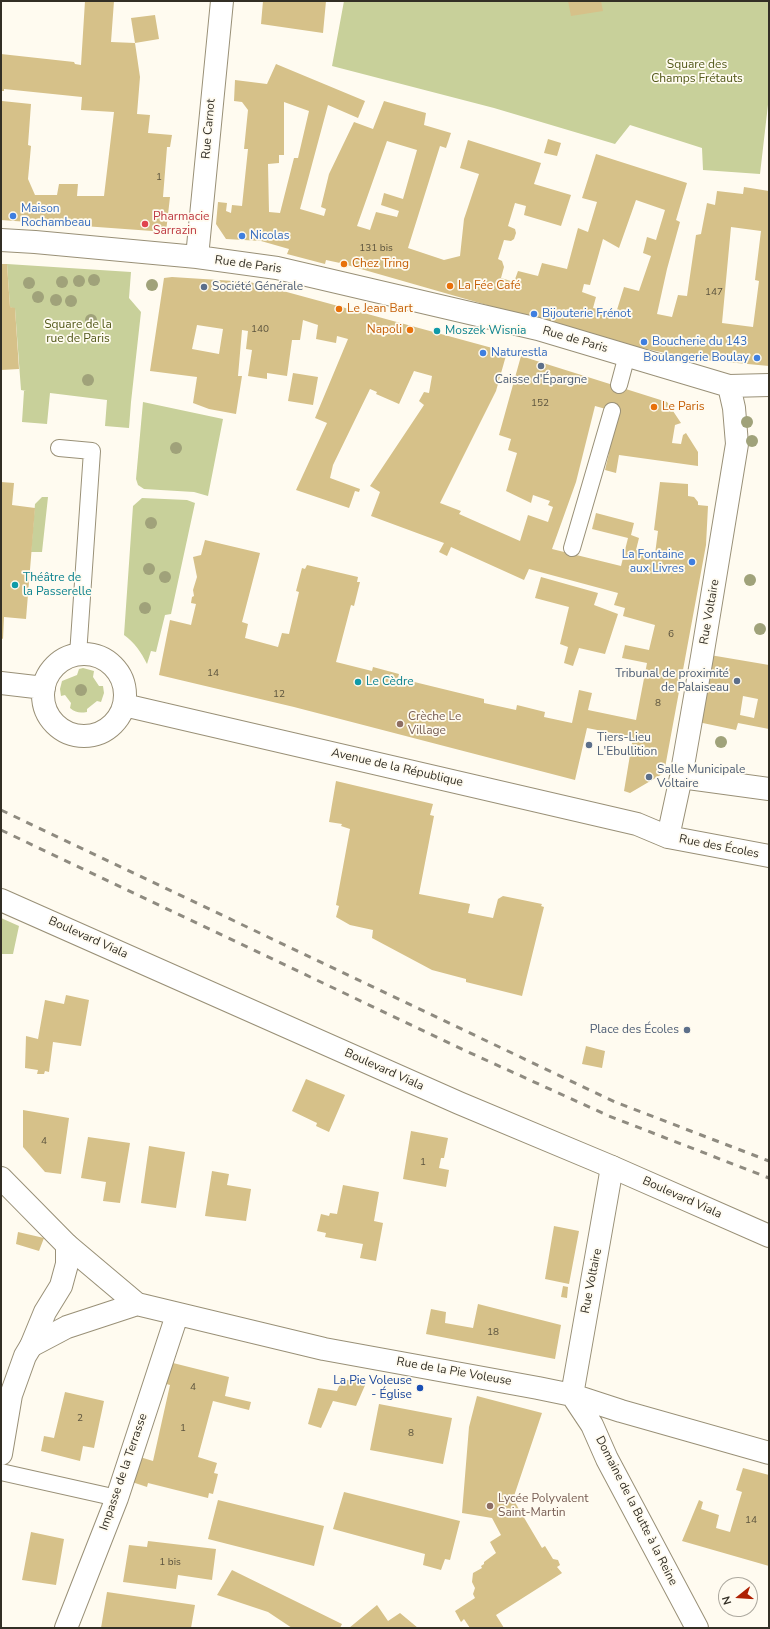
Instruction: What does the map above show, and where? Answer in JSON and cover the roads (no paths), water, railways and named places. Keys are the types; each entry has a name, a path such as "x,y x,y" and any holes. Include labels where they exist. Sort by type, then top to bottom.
{"street":[{"name":"Rue Carnot","path":"197,258 222,1"},
{"name":"Rue de Paris","path":"1,240 197,258 277,268 538,329 729,386 769,385"},
{"name":"Rue Voltaire","path":"668,837 681,777 738,444 734,408 729,386"},
{"path":"78,655 89,655 110,663 118,672 123,682 125,693 124,705 118,718 109,728 96,735 82,737 69,734 57,726 48,715 43,702 44,688 47,678 52,670 59,663 78,655"},
{"path":"1,683 44,688"},
{"name":"Avenue de la République","path":"124,705 637,824 668,837"},
{"path":"681,777 769,789"},
{"name":"Rue des Écoles","path":"668,837 769,856"},
{"name":"Boulevard Viala","path":"1,900 459,1103 769,1236"},
{"name":"Rue Voltaire","path":"572,1395 612,1168"},
{"path":"1,1178 67,1245 137,1304"},
{"path":"1,1454 11,1395 25,1356 31,1346 44,1312 61,1286 67,1264 67,1245"},
{"path":"31,1346 67,1327 137,1304"},
{"name":"Rue de la Pie Voleuse","path":"137,1304 177,1315 324,1349 572,1395 621,1411 769,1453"},
{"name":"Impasse de la Terrasse","path":"66,1628 117,1498 177,1315"},
{"name":"Domaine de la Butte à la Reine","path":"572,1395 592,1425 607,1459 697,1628"}],"lane":[{"path":"619,386 627,355"},
{"path":"572,548 612,411"},
{"path":"59,448 92,451 78,655"},
{"path":"1,1472 117,1498"}],"railway":[{"path":"1,810 615,1102 769,1161"},
{"path":"1,830 466,1051 609,1116 769,1178"}],"place":[{"name":"Maison Rochambeau","path":"13,216"},
{"name":"Pharmacie Sarrazin","path":"145,224"},
{"name":"Nicolas","path":"242,236"},
{"name":"Chez Tring","path":"344,264"},
{"name":"La Fée Café","path":"450,286"},
{"name":"Société Générale","path":"204,287"},
{"name":"Le Jean Bart","path":"339,309"},
{"name":"Bijouterie Frénot","path":"534,314"},
{"name":"Napoli","path":"410,330"},
{"name":"Moszek Wisnia","path":"437,331"},
{"name":"Boucherie du 143","path":"644,342"},
{"name":"Naturestla","path":"483,353"},
{"name":"Boulangerie Boulay","path":"757,358"},
{"name":"Caisse d'Épargne","path":"541,366"},
{"name":"Le Paris","path":"654,407"},
{"name":"La Fontaine aux Livres","path":"692,562"},
{"name":"Théâtre de la Passerelle","path":"15,585"},
{"name":"Tribunal de proximité de Palaiseau","path":"737,681"},
{"name":"Le Cèdre","path":"358,682"},
{"name":"Crèche Le Village","path":"400,724"},
{"name":"Tiers-Lieu L'Ebullition","path":"589,745"},
{"name":"Salle Municipale Voltaire","path":"649,777"},
{"name":"Place des Écoles","path":"687,1030"},
{"name":"La Pie Voleuse - Église","path":"420,1388"},
{"name":"Lycée Polyvalent Saint-Martin","path":"490,1506"}],"park label":[{"name":"Square des Champs Frétauts","path":"697,72"},
{"name":"Square de la rue de Paris","path":"78,332"}]}
